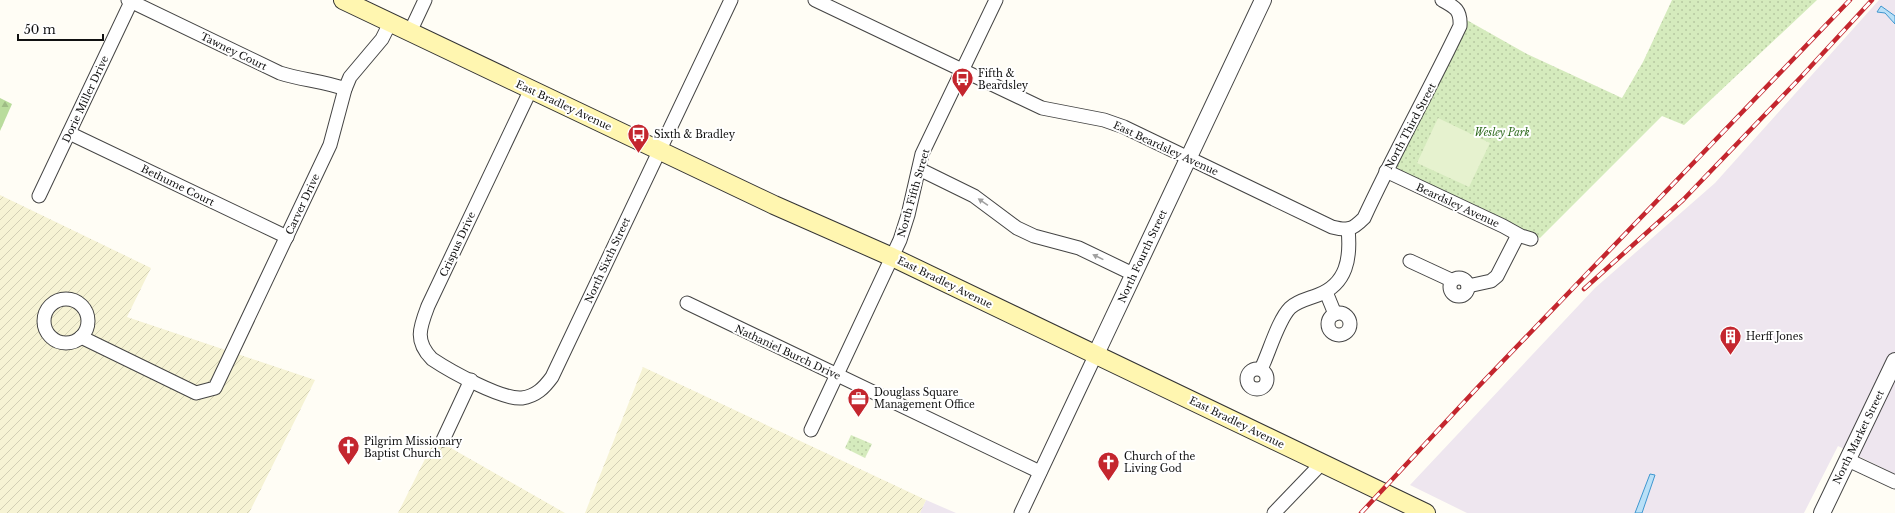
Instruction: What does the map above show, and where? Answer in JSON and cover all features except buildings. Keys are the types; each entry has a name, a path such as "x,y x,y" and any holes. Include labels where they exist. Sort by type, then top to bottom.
{"main road":[{"name":"East Bradley Avenue","path":"343,0 774,205 892,257 1426,513"}],"street":[{"path":"410,32 425,0"},
{"name":"North Sixth Street","path":"472,380 509,396 521,398 539,392 552,378 731,0"},
{"name":"East Beardsley Avenue","path":"815,0 1042,108 1104,120 1124,127 1332,227 1348,230"},
{"name":"North Fifth Street","path":"811,430 892,257 908,215 922,154 996,0"},
{"name":"North Fourth Street","path":"1021,513 1263,0"},
{"name":"North Third Street","path":"1348,230 1364,218 1386,171 1434,82 1460,26 1460,16 1454,6 1442,0"},
{"name":"Tawney Court","path":"129,1 280,73 334,85 345,89"},
{"name":"Dorie Miller Drive","path":"39,196 129,1"},
{"name":"Carver Drive","path":"81,337 196,393 215,388 330,145 335,131 345,89 356,68 377,45 390,23"},
{"name":"Crispus Drive","path":"472,380 443,366 425,352 420,333 421,323 531,89"},
{"name":"Bethume Court","path":"69,133 287,237"},
{"path":"919,169 974,196 1018,228 1034,236 1079,248 1133,274"},
{"name":"Beardsley Avenue","path":"1386,171 1503,226 1518,235 1531,239"},
{"path":"1261,369 1289,309 1296,304 1326,292 1343,276 1348,262 1350,248 1348,230"},
{"path":"1410,261 1452,280 1449,289 1456,296 1464,294 1468,286 1491,281 1497,276 1518,235"},
{"path":"1326,292 1335,314"},
{"name":"Nathaniel Burch Drive","path":"687,303 1040,472"},
{"name":"North Market Street","path":"1822,513 1895,361"},
{"path":"443,440 472,380"},
{"path":"1848,460 1895,482"},
{"path":"1274,513 1322,463"}],"shaded area":[{"path":"1879,0 1895,0 1895,474 1838,446 1804,513 1467,513 1410,485 1595,288 1715,183"},
{"path":"0,195 151,268 127,317 315,380 249,513 0,513"},
{"path":"643,367 926,500 920,513 585,513"},
{"path":"435,439 565,513 398,513"},
{"path":"926,500 956,513 920,513"}],"green space":[{"name":"Wesley Park","path":"1672,0 1817,0 1684,125 1662,116 1540,238 1386,171 1465,19 1527,54 1622,98 1643,62"},
{"path":"0,98 12,104 0,131"},
{"path":"1438,118 1490,143 1469,187 1417,163"},
{"path":"851,435 872,444 865,458 845,448"}],"water":[{"path":"1881,6 1895,16 1895,24 1885,13 1877,12"},
{"path":"1650,474 1655,475 1642,513 1635,513"}],"railway":[{"path":"1361,513 1479,386 1850,0"},
{"path":"1584,289 1683,200 1801,77 1872,0"}],"place":[{"name":"Fifth & Beardsley","path":"962,98"},
{"name":"Sixth & Bradley","path":"639,154"},
{"name":"Herff Jones","path":"1730,356"},
{"name":"Douglass Square Management Office","path":"859,418"},
{"name":"Pilgrim Missionary Baptist Church","path":"349,466"},
{"name":"Church of the Living God","path":"1109,482"}]}
